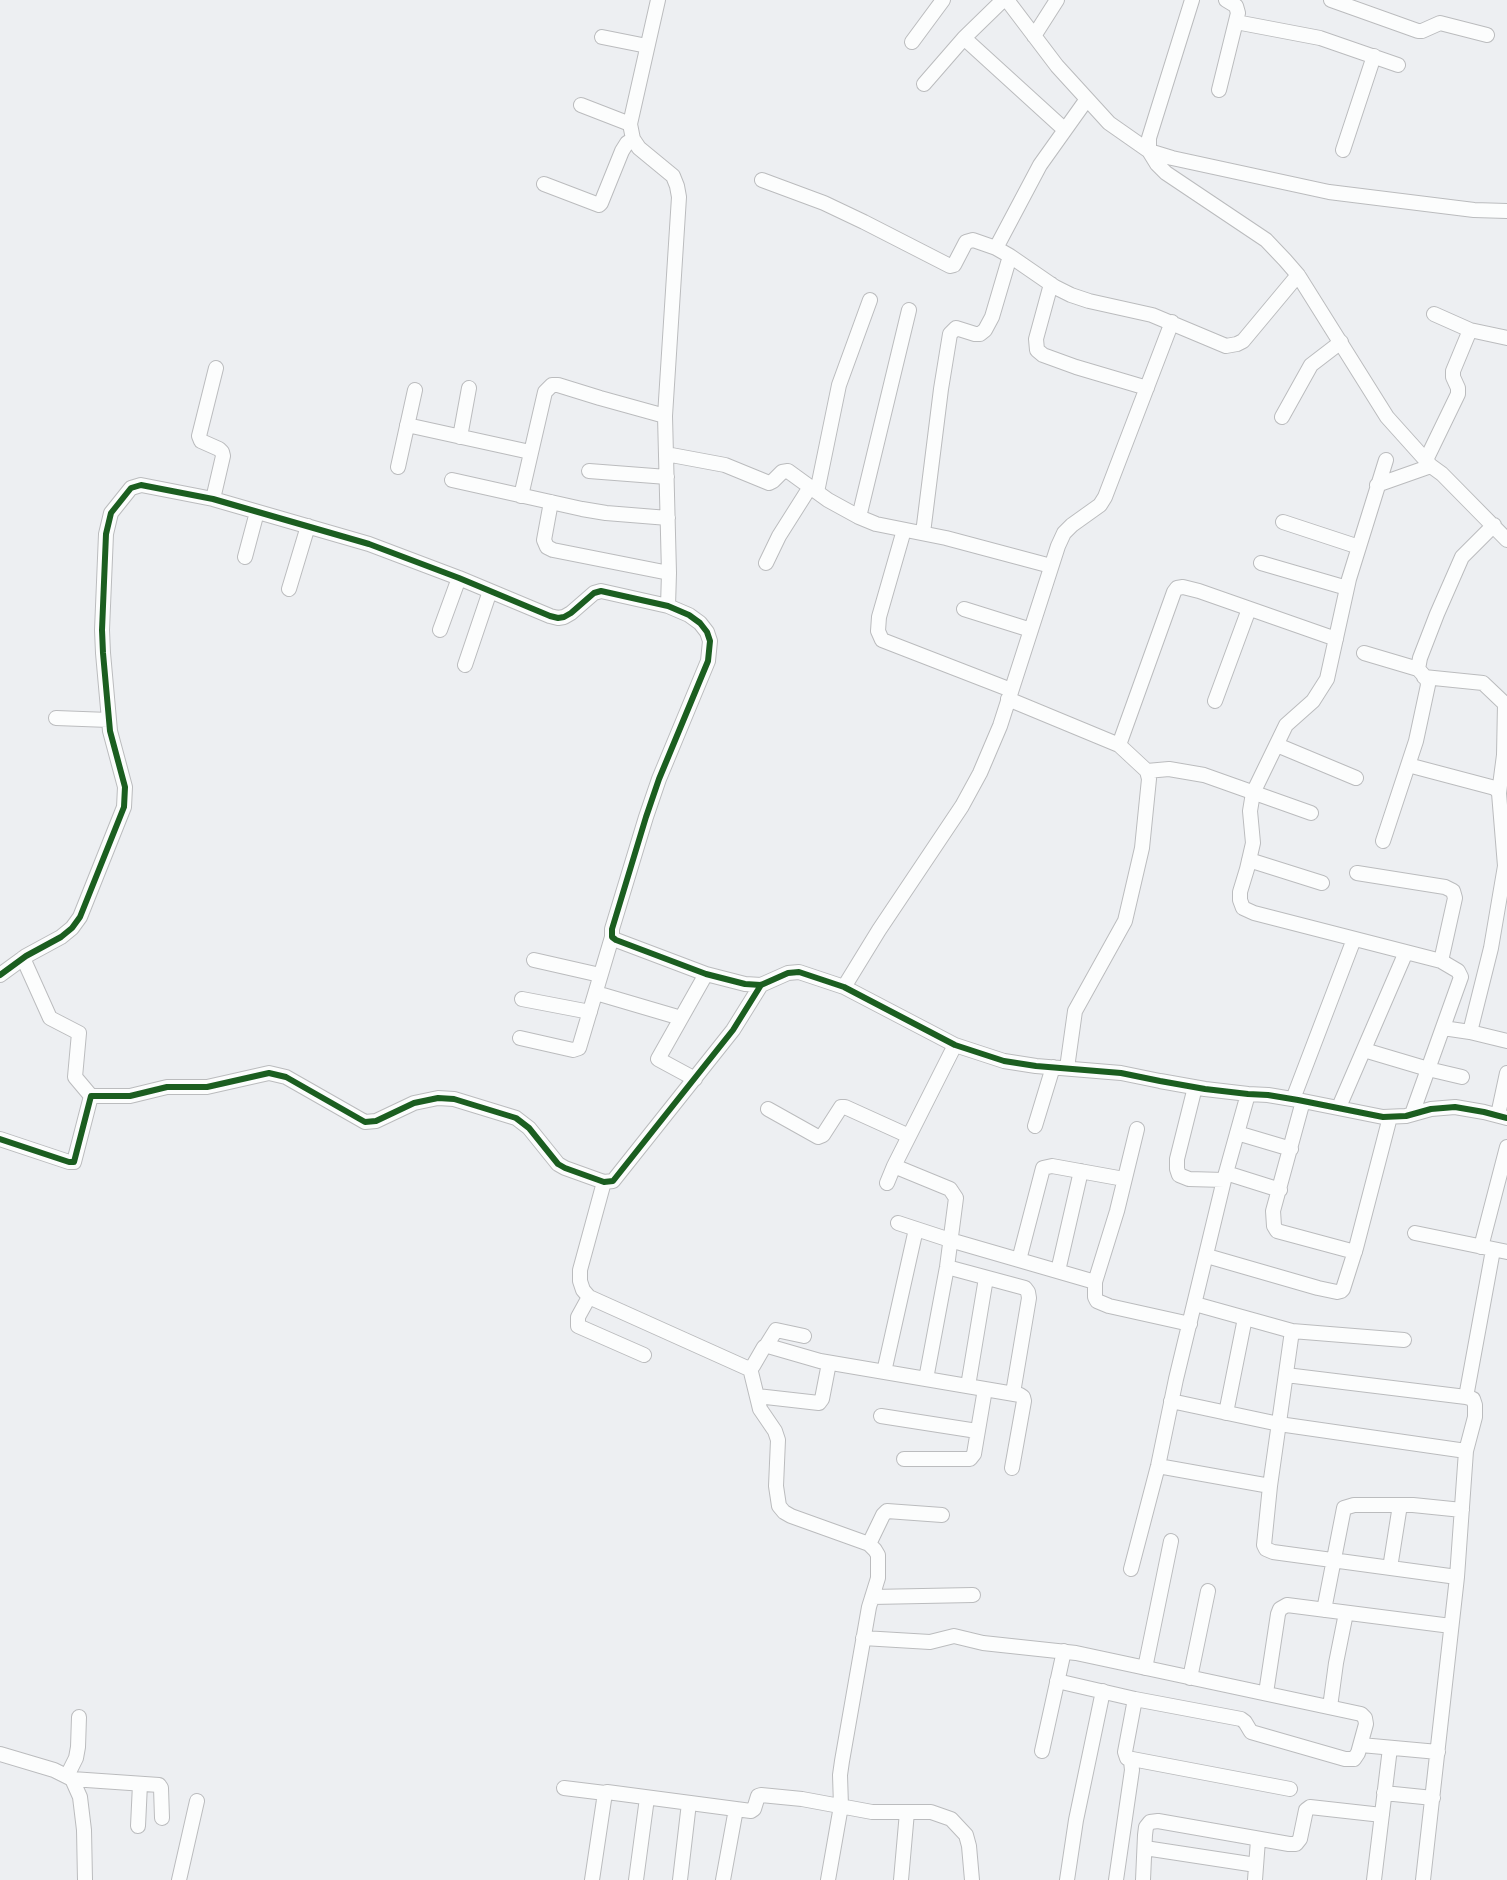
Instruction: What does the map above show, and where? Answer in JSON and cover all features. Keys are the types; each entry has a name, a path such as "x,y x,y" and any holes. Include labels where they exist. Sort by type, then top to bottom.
{"street":[{"path":"658,0 630,124 633,140 639,148 673,176 679,197 665,416 669,573 668,606"},
{"path":"912,42 942,0"},
{"path":"924,84 964,38 1003,0"},
{"path":"1007,0 1057,66 1109,123 1149,151 1172,158 1328,192 1474,210 1507,211"},
{"path":"1034,36 1058,0"},
{"path":"1192,0 1149,138 1149,151 1157,164 1166,173 1266,240 1298,275 1387,417 1429,463 1494,525 1507,540"},
{"path":"1331,0 1347,3 1418,31 1440,23 1487,35"},
{"path":"1219,90 1238,13 1234,2"},
{"path":"1236,22 1320,38 1398,65"},
{"path":"602,37 647,46"},
{"path":"964,38 1065,130"},
{"path":"1342,150 1374,56"},
{"path":"996,248 1040,165 1087,99"},
{"path":"581,105 630,124"},
{"path":"544,184 599,205 622,151 627,143 633,140"},
{"path":"762,180 824,203 950,266 954,265 966,242 973,240 996,248 1071,295 1089,301 1152,315 1226,346 1238,344 1298,275"},
{"path":"923,534 950,334 956,328 975,334 980,334 985,330 992,317 1010,256"},
{"path":"1051,284 1036,339 1037,350 1043,355 1076,367 1147,388"},
{"path":"766,563 779,536 813,489 839,385 870,300"},
{"path":"859,517 909,310"},
{"path":"1434,314 1470,330 1507,338"},
{"path":"844,987 879,930 962,806 980,773 1000,726 1058,546 1064,534 1072,525 1100,505 1106,497 1172,322"},
{"path":"1377,485 1429,463 1458,394 1453,372 1470,330"},
{"path":"1282,417 1311,365 1341,342"},
{"path":"213,499 223,456 219,449 201,441 199,436 216,368"},
{"path":"521,496 545,392 552,385 558,384 665,416"},
{"path":"460,436 468,388"},
{"path":"398,467 415,390"},
{"path":"407,425 530,452"},
{"path":"666,454 725,465 769,483 782,472 788,471 813,489 859,517 876,524 975,545 1051,566"},
{"path":"1386,460 1358,547 1327,679 1312,701 1286,725 1253,793 1250,811 1253,843 1240,892 1240,900 1243,908 1254,914 1441,961 1458,971 1461,977 1412,1114"},
{"path":"589,471 667,477"},
{"path":"452,480 606,513 668,518"},
{"path":"0,975 23,958 72,928 80,917 124,807 125,787 109,720 102,630 106,534 111,513 127,492 135,486 141,485 213,499 369,544 558,618 571,613 586,598 601,591 668,606 689,616 707,632 710,641 708,661 654,794 612,929 612,937 581,1045 576,1050 520,1038"},
{"path":"551,502 544,540 547,547 553,550 669,573"},
{"path":"245,558 257,512"},
{"path":"1283,522 1358,547"},
{"path":"1383,841 1416,741 1428,685 1427,679 1421,673 1420,658 1462,556 1494,525"},
{"path":"288,589 308,526"},
{"path":"904,530 879,617 878,631 882,640 1010,694 1119,745 1147,771 1149,778 1142,848 1125,921 1075,1011 1067,1068"},
{"path":"1261,563 1347,588"},
{"path":"440,630 459,578"},
{"path":"1119,745 1177,588 1183,587 1336,639"},
{"path":"465,665 490,591"},
{"path":"1215,701 1249,609"},
{"path":"964,610 1030,630"},
{"path":"1364,653 1421,673 1483,683 1505,704 1504,755 1499,793 1505,866 1502,908 1470,1032"},
{"path":"56,718 109,720"},
{"path":"1277,745 1356,778"},
{"path":"1408,765 1495,788 1499,793"},
{"path":"1147,771 1169,769 1204,775 1311,813"},
{"path":"1249,860 1322,883"},
{"path":"1357,873 1445,887 1453,891 1455,898 1441,961"},
{"path":"612,937 706,974 745,984 762,985 794,972 844,987 955,1045 1004,1061 1121,1073 1194,1087 1298,1100 1383,1117 1455,1106 1502,1117 1507,1073"},
{"path":"1354,939 1298,1100 1291,1149 1273,1212 1274,1226 1277,1231 1355,1252"},
{"path":"1339,1107 1406,952"},
{"path":"23,958 50,1018 79,1033 75,1077 91,1096 130,1096 167,1087 207,1087 269,1073 286,1077 361,1120 371,1122 414,1103 438,1098 454,1099 516,1118 529,1128 558,1164 573,1172 604,1182 616,1179 733,1030 762,985"},
{"path":"534,960 600,975"},
{"path":"695,1078 658,1059 706,974"},
{"path":"596,993 681,1018"},
{"path":"522,999 590,1012"},
{"path":"1443,1028 1507,1041"},
{"path":"887,1183 955,1045"},
{"path":"1364,1050 1462,1077"},
{"path":"1035,1126 1053,1067"},
{"path":"1194,1087 1178,1159 1179,1175 1189,1179 1225,1177 1280,1190"},
{"path":"1131,1569 1158,1466 1171,1401 1225,1177 1248,1094"},
{"path":"0,1139 74,1162 91,1096"},
{"path":"768,1110 818,1137 823,1135 841,1107 845,1107 909,1136"},
{"path":"1207,1256 1337,1292 1343,1289 1355,1252 1390,1117"},
{"path":"1137,1130 1095,1282 1095,1297 1098,1301 1109,1306 1190,1324"},
{"path":"1237,1133 1291,1149"},
{"path":"1466,1397 1494,1250 1507,1147"},
{"path":"894,1166 950,1189 954,1193 956,1205 926,1379"},
{"path":"1019,1260 1044,1168 1052,1166 1124,1179"},
{"path":"1058,1271 1081,1171"},
{"path":"604,1182 580,1270 580,1281 583,1290 589,1297 750,1368"},
{"path":"898,1223 1095,1282"},
{"path":"884,1372 916,1229"},
{"path":"1415,1233 1494,1250"},
{"path":"946,1267 1024,1288 1028,1292 1029,1298 1013,1393"},
{"path":"968,1386 986,1278"},
{"path":"589,1297 578,1318 578,1326 644,1355"},
{"path":"1195,1304 1292,1331 1404,1340"},
{"path":"1226,1413 1245,1318"},
{"path":"750,1368 776,1330 804,1336"},
{"path":"1292,1331 1270,1486 1264,1545 1266,1549 1272,1552 1457,1578"},
{"path":"766,1346 829,1363 1020,1395 1024,1401 1012,1468"},
{"path":"757,1396 819,1403 822,1400 829,1363"},
{"path":"750,1368 760,1409 775,1431 778,1440 776,1486 779,1506 791,1516 869,1544 878,1555 880,1566 864,1638 842,1761 841,1806 828,1880"},
{"path":"1286,1376 1466,1397 1473,1400 1475,1404 1475,1417 1466,1451 1457,1578 1423,1880"},
{"path":"904,1459 970,1459 974,1454 985,1389"},
{"path":"1171,1401 1279,1424 1466,1451"},
{"path":"881,1416 977,1431"},
{"path":"1158,1466 1270,1486"},
{"path":"1324,1610 1344,1508 1354,1505 1421,1505 1462,1510"},
{"path":"1390,1568 1400,1505"},
{"path":"869,1544 883,1515 887,1511 942,1515"},
{"path":"1145,1668 1171,1541"},
{"path":"1190,1678 1208,1592"},
{"path":"872,1597 974,1595"},
{"path":"1266,1693 1276,1621 1280,1609 1287,1605 1451,1626"},
{"path":"1330,1707 1346,1612"},
{"path":"864,1638 930,1642 954,1636 983,1643 1094,1656 1361,1714 1365,1718 1366,1724 1361,1745 1354,1759 1345,1759 1251,1732 1245,1722 1241,1720 1057,1682"},
{"path":"1042,1751 1064,1652"},
{"path":"1067,1880 1078,1813 1103,1691"},
{"path":"1116,1880 1132,1770 1131,1761 1124,1752 1135,1699"},
{"path":"79,1717 78,1747 70,1777 80,1797 84,1830 85,1880"},
{"path":"1361,1745 1438,1752"},
{"path":"1374,1880 1390,1748"},
{"path":"0,1754 70,1777 160,1786 162,1818"},
{"path":"1127,1758 1290,1789"},
{"path":"138,1826 140,1784"},
{"path":"564,1788 736,1809 753,1810 756,1799 761,1795 802,1799 872,1812 930,1812 951,1819 966,1835 969,1846 972,1880"},
{"path":"592,1880 605,1793"},
{"path":"1384,1793 1433,1798"},
{"path":"636,1880 647,1798"},
{"path":"179,1880 196,1801"},
{"path":"680,1880 689,1803"},
{"path":"1143,1880 1146,1827 1150,1822 1158,1821 1258,1840 1296,1844 1300,1840 1306,1810 1310,1806 1382,1815"},
{"path":"723,1880 736,1809"},
{"path":"901,1880 907,1812"},
{"path":"1255,1880 1258,1840"},
{"path":"1145,1848 1256,1865"}],"cycle path":[{"path":"0,975 26,956 61,937 72,928 80,917 124,807 125,787 110,731 103,653 102,630 106,534 111,513 131,488 141,485 213,499 369,544 558,618 571,613 594,593 601,591 668,606 689,615 700,623 707,632 710,641 708,661 659,779 646,817 612,929 612,937 616,940 706,974 745,984 761,985 788,973 799,972 844,987 955,1045 1004,1061 1036,1066 1121,1073 1205,1089 1298,1100 1383,1117 1406,1116 1431,1109 1455,1107 1507,1118"},
{"path":"0,1139 74,1162 91,1096 130,1096 167,1087 207,1087 269,1073 286,1077 365,1122 376,1121 414,1103 438,1098 454,1099 516,1118 529,1128 558,1164 604,1182 613,1181 733,1030 761,985"}]}
